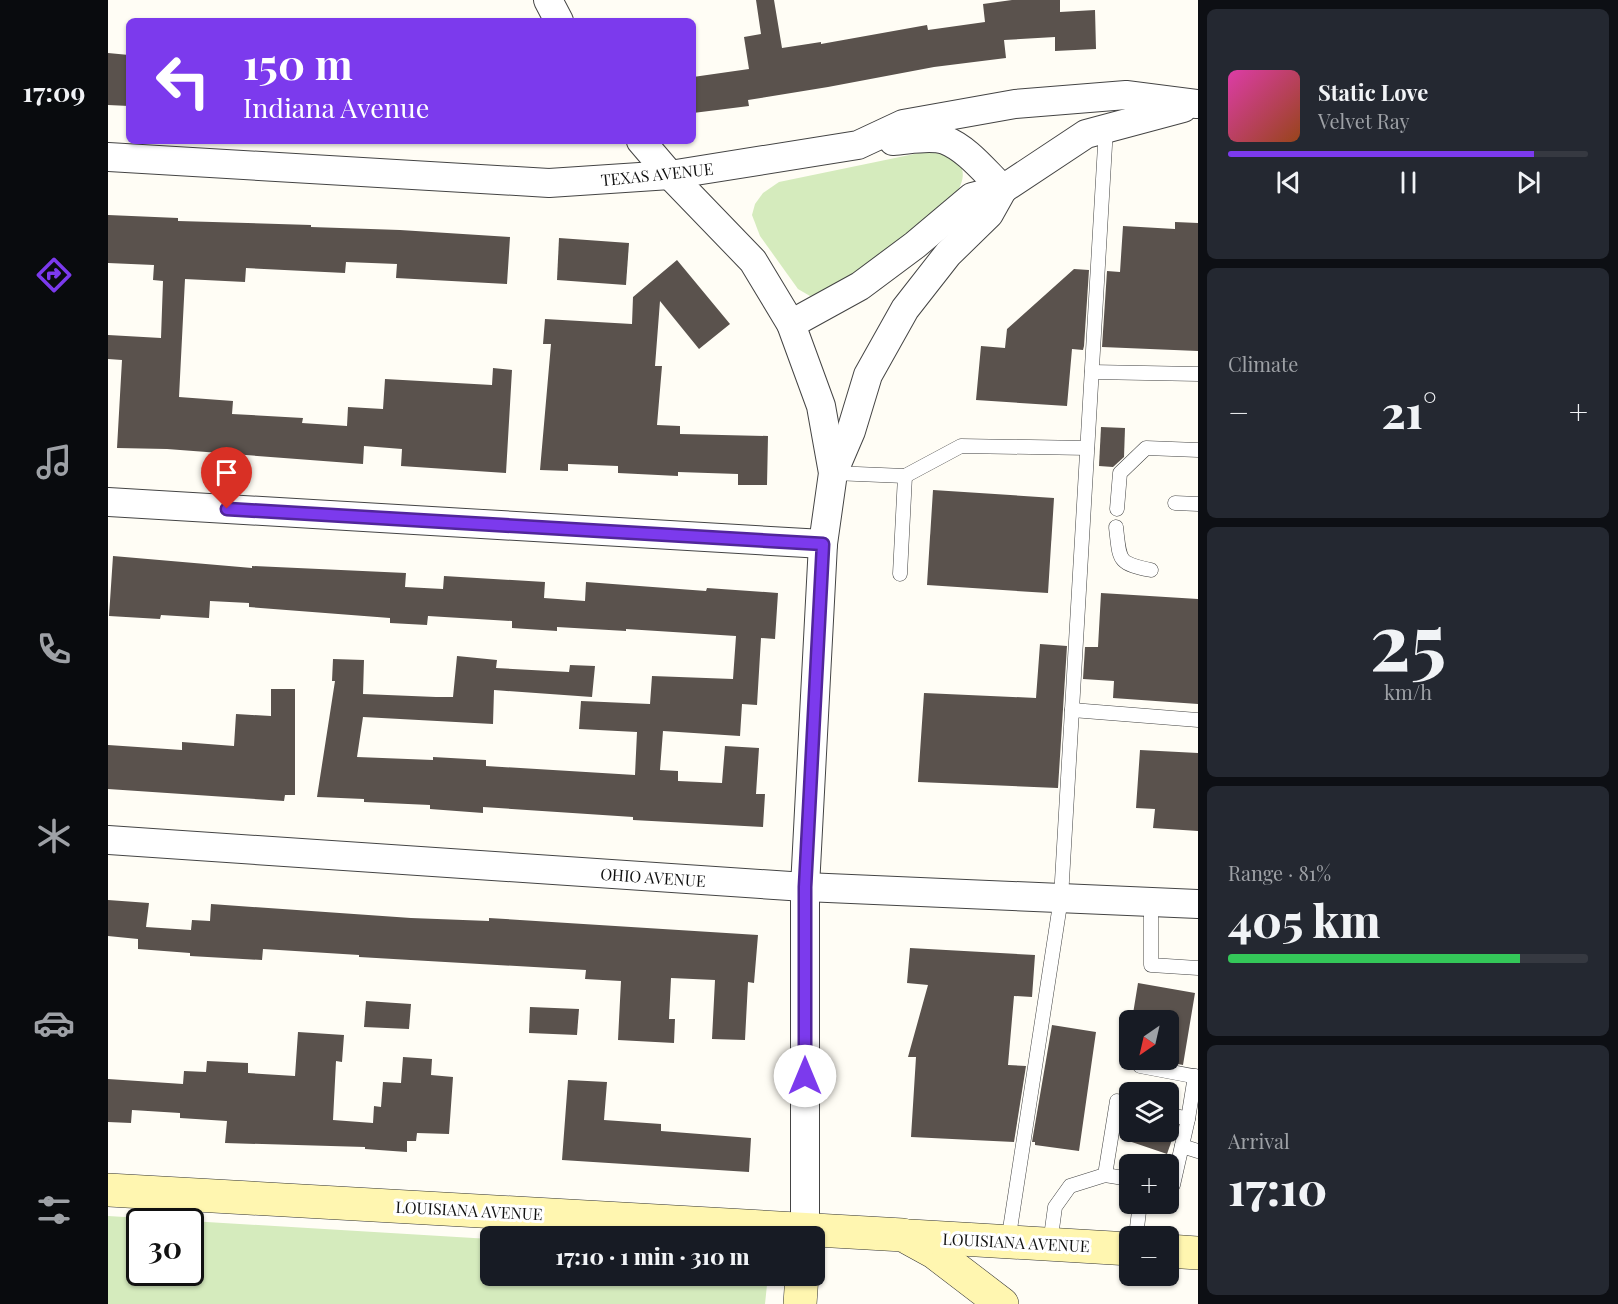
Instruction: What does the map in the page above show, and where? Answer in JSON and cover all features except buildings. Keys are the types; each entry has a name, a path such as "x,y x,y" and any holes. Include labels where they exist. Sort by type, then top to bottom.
{"main road":[{"name":"LOUISIANA AVENUE","path":"108,1190 691,1226"},
{"name":"LOUISIANA AVENUE","path":"825,1233 903,1235 1119,1248"},
{"name":"LOUISIANA AVENUE","path":"903,1235 934,1252 1002,1304"},
{"path":"1179,1252 1198,1253"},
{"path":"800,1304 801,1286"}],"street":[{"path":"548,0 557,18"},
{"name":"TEXAS AVENUE","path":"108,157 549,183 670,175 858,145 903,123 1015,104 1126,95 1198,108"},
{"name":"TEXAS AVENUE","path":"791,324 860,286 915,245 972,197 1003,189 1086,134 1198,108"},
{"path":"858,145 921,138 944,140 957,146 1003,189"},
{"path":"644,144 670,175 753,261 791,324 821,406 833,473 823,544 805,887 804,1226"},
{"name":"TEXAS AVENUE","path":"833,473 851,431 868,375 904,309 948,254 989,214 1003,189"},
{"path":"108,502 823,544"},
{"name":"OHIO AVENUE","path":"108,840 805,887 1198,904"}],"lane":[{"path":"1008,1242 1061,898 1106,128"},
{"path":"1092,372 1198,374"},
{"path":"833,473 905,476 961,446 1088,448"},
{"path":"1117,509 1120,473 1146,448 1198,450"},
{"path":"900,574 905,476"},
{"path":"1175,503 1198,504"},
{"path":"1116,527 1119,556 1128,565 1152,570"},
{"path":"1072,710 1198,720"},
{"path":"1151,901 1150,965 1198,968"},
{"path":"1161,1070 1197,1077 1179,1159"},
{"path":"1105,1175 1117,1101 1119,1101"},
{"path":"1179,1117 1188,1119"},
{"path":"1182,1146 1198,1151"},
{"path":"1050,1244 1055,1207 1070,1186 1105,1175 1119,1177"}],"green space":[{"path":"924,152 951,158 961,167 963,174 956,194 893,249 823,293 810,296 798,289 760,236 752,215 755,204 763,193 779,182"},
{"path":"108,1216 126,1217 126,1286 204,1286 204,1222 480,1238 480,1286 767,1286 765,1304 108,1304"}],"route":[{"path":"227,509 823,544 805,887 805,1076"}]}
